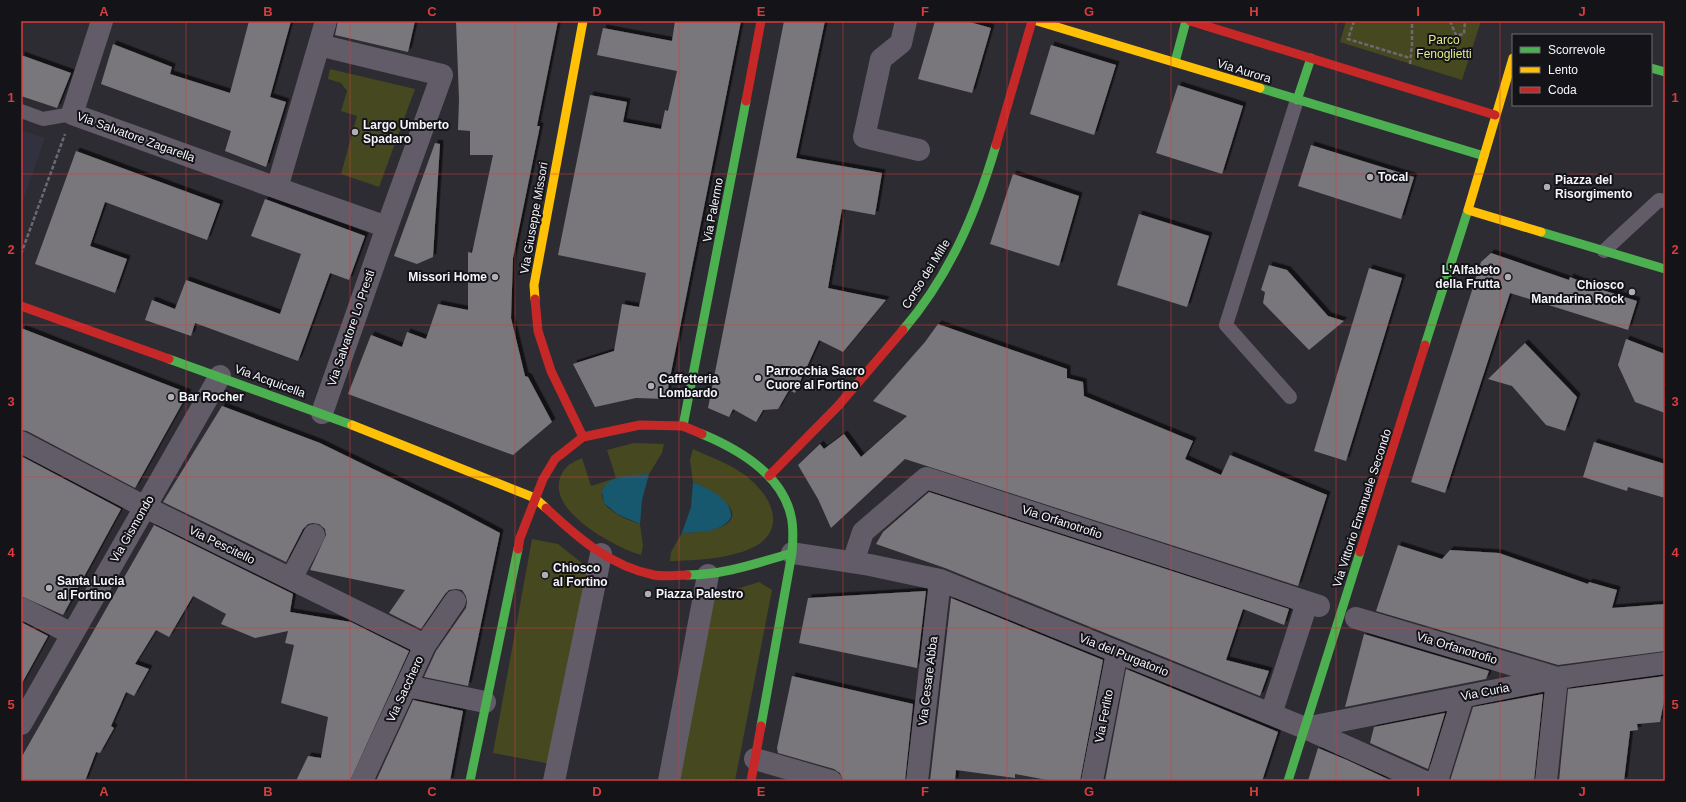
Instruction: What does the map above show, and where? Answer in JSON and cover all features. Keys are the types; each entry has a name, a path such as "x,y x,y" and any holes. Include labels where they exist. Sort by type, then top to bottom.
{"main road":[{"name":"Via Giuseppe Missori","path":"583,21 538,255 534,285 538,332 551,371 583,438"},
{"name":"Via Palermo","path":"683,426 761,21"},
{"name":"Corso dei Mille","path":"769,476 838,406 914,317 953,258 982,192 1032,21"},
{"name":"Via Aurora","path":"1037,21 1484,156"},
{"path":"1174,62 1186,21"},
{"path":"1190,21 1495,115"},
{"path":"1297,100 1310,58"},
{"name":"Via Vittorio Emanuele Secondo","path":"1288,781 1459,243 1495,115 1512,61"},
{"path":"1652,68 1665,72"},
{"path":"1468,210 1665,269"},
{"name":"Via Acquicella","path":"21,306 322,413 535,498"},
{"path":"470,781 475,700 520,538 543,479 555,459 583,438 610,430 640,426 683,426 719,441 739,452 769,476 784,497 791,516 793,536 792,553 765,762 751,781"},
{"path":"535,498 578,538 601,554 629,568 655,575 708,575 730,571 792,553"}],"street":[{"name":"Via Salvatore Zagarella","path":"102,21 72,114 277,188 384,235"},
{"path":"906,21 901,43 881,59 864,137 919,150"},
{"path":"277,188 323,32"},
{"name":"Via Salvatore Lo Presti","path":"322,413 442,75 323,32"},
{"name":"Via Gismondo","path":"21,724 220,376"},
{"name":"Via Pescitello","path":"21,442 145,507 425,645"},
{"name":"Via Orfanotrofio","path":"853,562 863,532 926,478 1313,605 1271,714"},
{"path":"291,579 314,535"},
{"name":"Via del Purgatorio","path":"792,553 853,562 940,580 1305,728 1423,781"},
{"path":"554,781 601,554"},
{"path":"669,781 708,575"},
{"name":"Via Cesare Abba","path":"917,781 940,580"},
{"name":"Via Sacchero","path":"362,781 425,645 454,601"},
{"path":"21,608 72,634"},
{"name":"Via Orfanotrofio","path":"1356,618 1557,678"},
{"name":"Via Ferlito","path":"1092,781 1117,652"},
{"name":"Via Curia","path":"1305,728 1557,678 1665,663"},
{"path":"1546,781 1557,678"},
{"path":"406,686 475,700"},
{"path":"1437,781 1463,697"},
{"path":"765,762 831,781"}],"lane":[{"path":"1290,397 1226,325 1297,100"},
{"path":"21,111 43,119 72,114"},
{"path":"1604,251 1659,200 1665,201"}],"path":[{"path":"1354,21 1348,39 1410,58"},
{"path":"1410,64 1412,21"},
{"path":"1450,21 1456,35 1464,34 1466,21"},
{"path":"21,254 72,114"}],"shaded area":[{"path":"21,130 45,138 21,206"}],"green space":[{"name":"Parco Fenoglietti","path":"1346,21 1481,21 1462,80 1340,42"},
{"path":"330,69 415,89 379,187 341,174 357,116 341,111 347,91 341,83 328,79"},
{"path":"634,443 664,444 662,453 649,474 616,478 607,450"},
{"path":"693,449 735,468 750,479 763,493 771,507 773,522 769,534 759,544 730,555 697,560 670,561 671,552 682,533 715,529 725,525 731,519 732,512 729,506 722,499 693,482 690,460"},
{"path":"582,458 591,486 616,478 603,488 602,495 607,507 613,512 619,516 640,524 643,546 641,555 614,544 598,534 570,511 561,498 559,484 564,470 570,464"},
{"path":"532,539 558,544 587,567 551,764 493,753"},
{"path":"759,582 772,590 735,781 679,781 714,596"}],"water":[{"path":"649,474 642,500 640,524 617,514 604,503 602,491 605,485 610,481 622,476"},
{"path":"693,482 718,495 728,504 731,517 722,526 710,531 682,533 691,507"}],"building":[{"path":"249,21 291,21 270,97 286,102 266,167 225,151 231,131 101,84 113,44 172,67 170,74 230,93"},
{"path":"338,21 415,21 408,52 335,35"},
{"path":"456,21 558,21 537,126 540,126 513,258 511,318 525,376 528,377 552,422 513,455 348,394 371,335 402,347 407,332 426,339 438,304 468,310 468,252 472,253 493,155 470,155 470,131 458,130 459,99"},
{"path":"675,21 741,21 666,399 636,398 595,407 573,364 614,351 622,304 639,307 646,273 558,255 590,95 627,102 623,122 661,129 665,110 668,111 677,71 597,55 603,28 672,41"},
{"path":"784,21 825,21 796,158 882,173 875,215 842,209 828,288 886,300 843,352 819,340 805,371 794,367 802,377 795,393 789,390 778,409 763,410 756,422 733,409 729,417 708,408"},
{"path":"935,21 966,21 991,28 972,93 918,79"},
{"path":"1051,45 1116,65 1094,135 1030,114"},
{"path":"21,55 71,73 57,108 21,96"},
{"path":"1178,85 1243,106 1222,174 1156,153"},
{"path":"435,143 440,144 433,257 417,264 394,256"},
{"path":"1311,145 1414,177 1401,219 1298,186"},
{"path":"76,151 220,204 207,240 105,202 90,246 127,259 115,293 35,264"},
{"path":"1013,174 1079,196 1059,266 990,244"},
{"path":"265,199 365,236 349,280 330,273 298,361 195,323 191,336 145,320 152,300 175,309 186,280 280,314 301,254 251,236"},
{"path":"1139,214 1209,236 1187,307 1117,285"},
{"path":"1491,253 1569,280 1570,277 1599,289 1637,301 1628,330 1510,293 1445,493 1411,482 1481,262"},
{"path":"1269,265 1287,270 1328,316 1344,321 1309,350 1263,303 1265,292 1261,290"},
{"path":"1369,268 1402,278 1346,461 1314,451"},
{"path":"938,324 1067,369 1067,378 1083,382 1084,396 1193,441 1185,459 1221,475 1230,455 1327,495 1298,586 905,459 831,528 818,499 798,465 820,444 824,449 844,434 861,457 907,416 873,401 925,342"},
{"path":"21,328 188,393 135,488 27,431 21,430"},
{"path":"1626,339 1665,354 1665,413 1635,402 1618,365"},
{"path":"1525,343 1577,397 1565,431 1546,425 1512,386 1488,379"},
{"path":"222,406 320,443 449,506 500,533 468,686 424,677 436,651 466,608 466,596 462,590 449,590 421,629 389,613 405,590 310,570 326,535 325,529 319,524 308,524 303,529 286,562 163,502"},
{"path":"1594,442 1665,464 1665,498 1628,487 1627,491 1583,477"},
{"path":"21,456 121,509 63,615 21,596"},
{"path":"929,492 1289,609 1284,625 1243,609 1226,660 1269,671 1260,696 945,568 876,544 883,532"},
{"path":"154,525 293,594 290,612 351,622 409,651 350,781 296,781 308,756 321,758 328,717 281,703 294,645 285,643 288,631 255,638 221,624 226,614 193,596 169,637 156,630 135,664 149,669 134,696 126,692 111,726 114,728 100,753 96,752 85,781 21,781 21,758"},
{"path":"1398,545 1442,559 1450,550 1499,553 1588,584 1589,582 1617,590 1612,608 1665,604 1665,651 1558,665 1376,611"},
{"path":"926,591 917,668 799,643 808,598"},
{"path":"951,598 1103,660 1080,781 1053,781 1015,774 1015,778 956,770 955,781 930,781"},
{"path":"21,622 48,636 21,685"},
{"path":"1364,634 1489,671 1486,679 1345,707"},
{"path":"1126,669 1278,732 1262,781 1105,781"},
{"path":"792,676 913,704 905,781 843,781 840,773 834,769 778,753 777,748"},
{"path":"1665,676 1665,695 1660,722 1637,724 1638,730 1630,731 1624,781 1559,781 1568,689"},
{"path":"1543,694 1534,781 1450,781 1473,707"},
{"path":"413,700 463,711 450,781 376,781"},
{"path":"1445,713 1428,769 1370,743 1374,727"},
{"path":"1318,748 1347,760 1392,781 1308,781"}],"traffic: fast":[{"path":"1175,62 1186,21"},
{"path":"1297,100 1311,58"},
{"path":"1652,68 1665,72"},
{"path":"1260,88 1484,156"},
{"path":"683,426 746,101"},
{"path":"903,330 935,287 960,242 980,195 996,145"},
{"path":"1425,345 1468,210"},
{"path":"1541,232 1665,269"},
{"path":"169,359 352,425"},
{"path":"702,434 730,447 757,465 778,488 786,501 791,516 793,534 792,553 761,726"},
{"path":"470,781 518,549"},
{"path":"1288,781 1360,552"},
{"path":"687,575 727,571 792,553"}],"traffic: slow":[{"path":"535,299 534,285 583,21"},
{"path":"1037,21 1260,88"},
{"path":"1512,61 1468,210 1541,232"},
{"path":"352,425 535,498 546,508"}],"traffic: jam":[{"path":"746,101 761,21"},
{"path":"996,145 1032,21"},
{"path":"1190,21 1495,115"},
{"path":"535,299 538,331 551,371 583,437"},
{"path":"21,306 169,359"},
{"path":"769,476 838,406 903,330"},
{"path":"1360,552 1425,345"},
{"path":"518,549 520,538 543,479 555,459 583,437 640,425 683,426 702,434"},
{"path":"546,508 583,540 609,558 623,565 654,575 687,575"},
{"path":"751,781 761,726"}],"place":[{"name":"Largo Umberto Spadaro","path":"355,132"},
{"name":"Tocal","path":"1370,177"},
{"name":"Piazza del Risorgimento","path":"1547,187"},
{"name":"Missori Home","path":"495,277"},
{"name":"L'Alfabeto della Frutta","path":"1508,277"},
{"name":"Chiosco Mandarina Rock","path":"1632,292"},
{"name":"Parrocchia Sacro Cuore al Fortino","path":"758,378"},
{"name":"Caffetteria Lombardo","path":"651,386"},
{"name":"Bar Rocher","path":"171,397"},
{"name":"Chiosco al Fortino","path":"545,575"},
{"name":"Santa Lucia al Fortino","path":"49,588"},
{"name":"Piazza Palestro","path":"648,594"}]}
